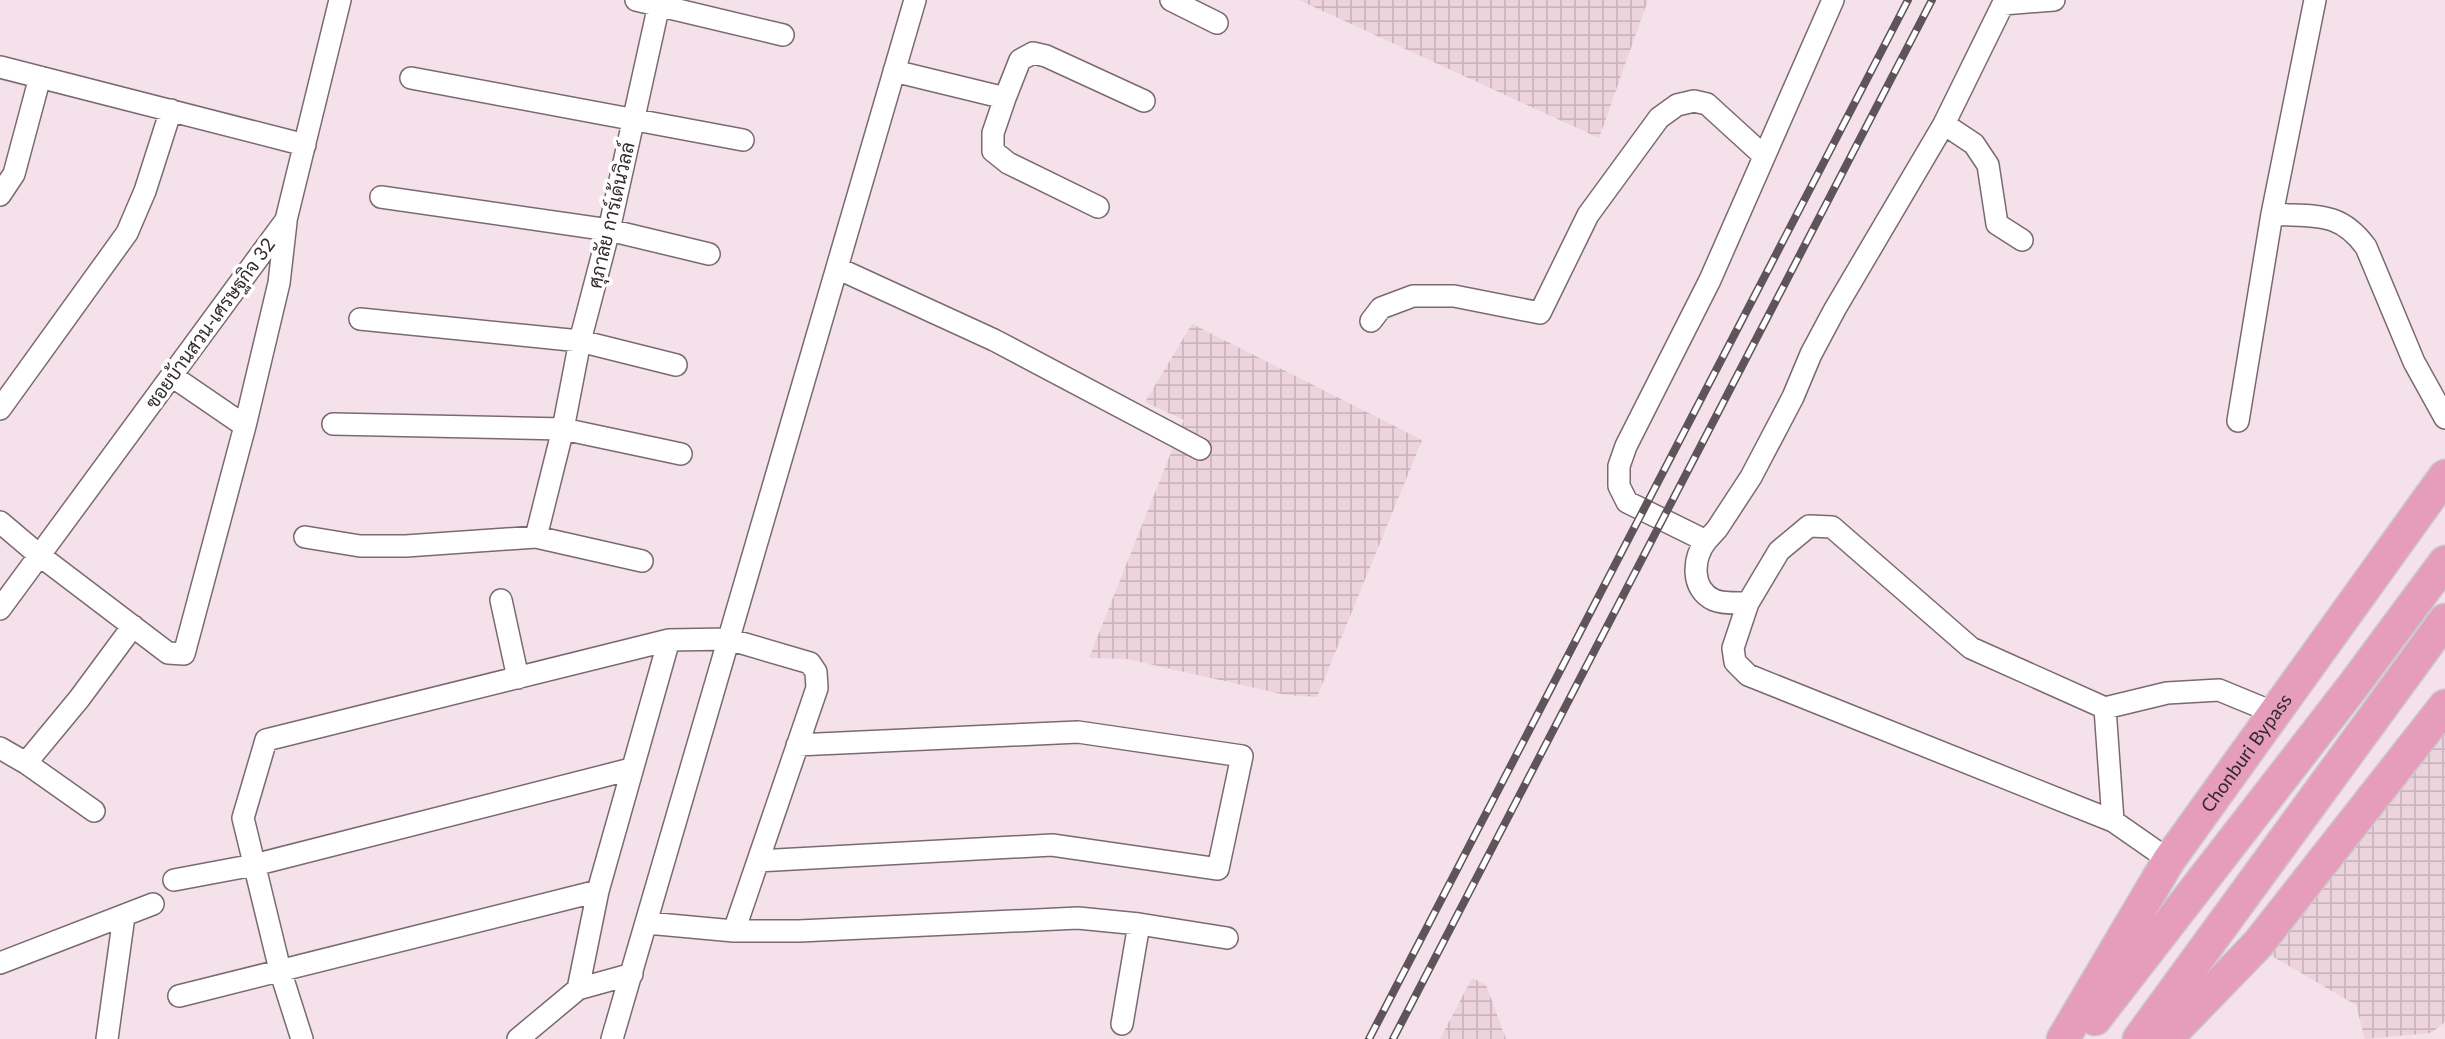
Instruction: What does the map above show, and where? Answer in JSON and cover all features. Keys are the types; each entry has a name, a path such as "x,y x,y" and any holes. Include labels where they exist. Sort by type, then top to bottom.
{"highway":[{"name":"Chonburi Bypass","path":"2063,1039 2169,860 2445,476"},
{"path":"2079,1039 2353,686 2445,562"},
{"path":"2139,1039 2445,620"},
{"path":"2166,1039 2258,944 2445,706"}],"street":[{"name":"ซอยบ้านสวน-เศรษฐกิจ 32","path":"0,609 286,220 340,0"},
{"path":"636,0 659,2 782,35"},
{"path":"612,1039 915,0"},
{"path":"1171,0 1217,23"},
{"path":"1706,541 1627,502 1619,486 1619,466 1626,446 1710,281 1833,0"},
{"path":"1748,603 1714,600 1700,587 1695,572 1698,551 1717,529 1751,477 1829,320 1944,124 2004,2 2054,0"},
{"path":"2238,421 2272,215 2315,0"},
{"name":"ศุภาลัย การ์เด้นวิลล์","path":"537,537 659,2"},
{"path":"1098,207 1007,163 993,151 993,133 1020,60 1033,52 1046,56 1144,101"},
{"path":"0,67 304,145"},
{"path":"894,71 1005,97"},
{"path":"0,195 14,174 40,77"},
{"path":"411,78 743,140"},
{"path":"1371,320 1381,308 1413,296 1454,296 1540,313 1588,215 1659,118 1676,106 1694,101 1707,104 1764,156"},
{"path":"0,409 127,233 145,191 171,110"},
{"path":"1944,124 1974,144 1988,165 1997,225 2022,240"},
{"path":"381,197 609,230 709,254"},
{"path":"2272,215 2333,219 2354,231 2366,247 2414,362 2445,418"},
{"path":"0,522 168,653 184,654 245,426 279,283 286,220"},
{"path":"837,268 994,340 1200,449"},
{"path":"360,319 580,341 676,365"},
{"path":"172,376 245,426"},
{"path":"333,424 563,429 681,454"},
{"path":"2169,860 2113,821 1748,675 1735,662 1733,648 1748,603 1779,551 1809,526 1832,527 1971,648 2105,709 2167,693 2219,690 2275,713"},
{"path":"305,537 360,546 406,546 537,537 642,561"},
{"path":"501,600 518,678"},
{"path":"26,763 79,699 133,626"},
{"path":"302,1039 280,970 243,818 266,740 669,640 729,639 810,663 816,673 817,688 734,931"},
{"path":"578,989 598,891 669,640"},
{"path":"2105,709 2113,821"},
{"path":"758,861 1052,845 1218,869 1242,755 1078,732 797,745"},
{"path":"0,748 94,811"},
{"path":"174,880 254,865 631,769"},
{"path":"179,996 598,891"},
{"path":"0,963 153,904"},
{"path":"107,1039 124,916"},
{"path":"647,923 734,931 1078,918 1139,924 1227,938"},
{"path":"1122,1024 1139,924"},
{"path":"518,1039 578,989 632,974"}],"shaded area":[{"path":"1299,0 1648,0 1599,138"},
{"path":"1192,324 1422,440 1317,697 1286,695 1127,659 1089,658 1184,420 1145,402"},
{"path":"2445,723 2445,1022 2431,1033 2365,1039 2356,1005 2263,951"},
{"path":"1472,978 1486,985 1506,1039 1440,1039"}],"railway":[{"path":"1369,1039 1908,0"},
{"path":"1393,1039 1932,0"}]}
